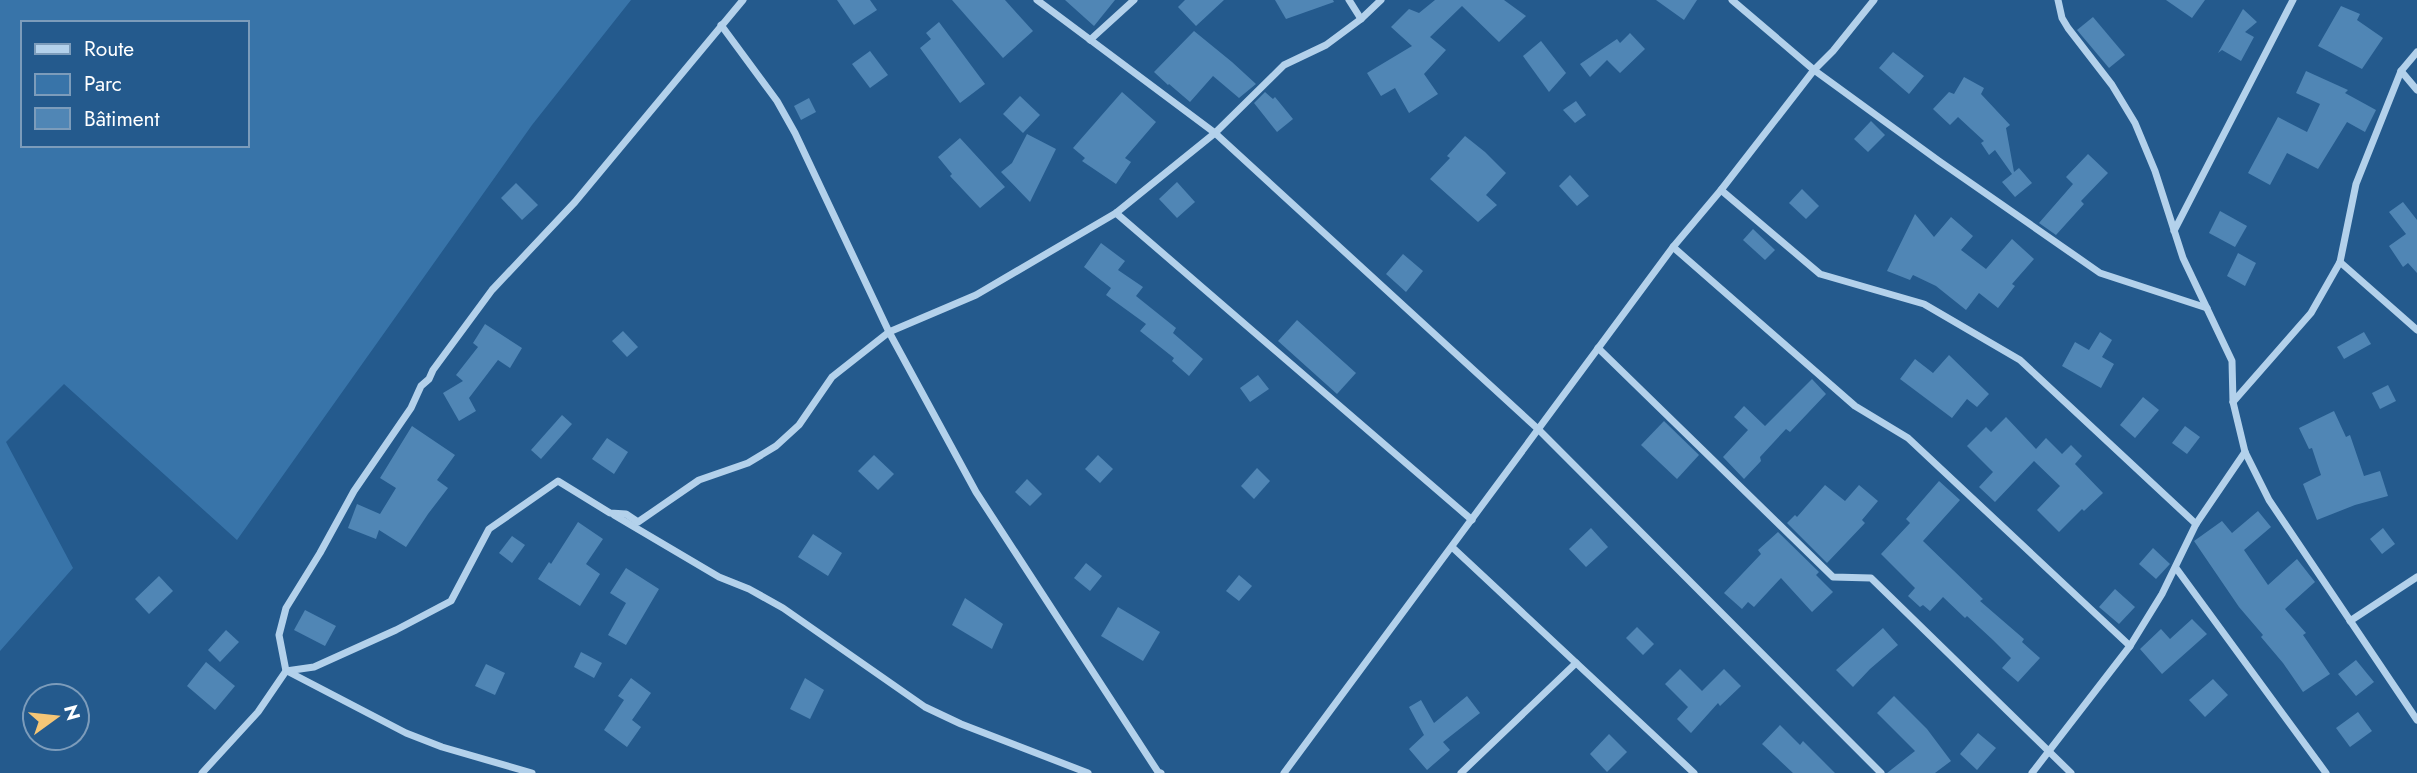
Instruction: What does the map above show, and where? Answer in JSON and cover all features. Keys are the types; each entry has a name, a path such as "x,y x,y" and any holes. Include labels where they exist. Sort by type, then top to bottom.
{"street":[{"path":"202,773 258,712 286,671 279,635 286,608 354,491 411,408 421,386 429,379 492,290 575,202 743,0"},
{"path":"1037,0 1215,133 1538,429 1881,773"},
{"path":"1090,40 1134,0"},
{"path":"1349,0 1361,19"},
{"path":"610,513 626,514 638,523 699,480 748,463 776,446 799,425 832,377 889,332 976,295 1116,213 1215,133 1284,65 1326,45 1381,0"},
{"path":"1732,0 1814,70 2100,273 2207,308"},
{"path":"1284,773 1673,247 1814,70 1874,0"},
{"path":"2058,0 2062,18 2068,28 2112,85 2135,123 2155,171 2190,274 2232,362 2232,402 2245,453 2269,500 2417,720"},
{"path":"2174,231 2293,0"},
{"path":"721,25 777,101 889,332 976,492 1161,773"},
{"path":"2232,402 2311,313 2340,262 2356,184 2401,71 2417,52"},
{"path":"2401,71 2417,90"},
{"path":"1721,190 1820,274 1923,304 2020,360 2196,524"},
{"path":"1116,213 1472,520"},
{"path":"1673,247 1855,406 1908,438 2130,646"},
{"path":"2340,262 2417,330"},
{"path":"1598,348 1833,577 1871,578 2071,773"},
{"path":"2032,773 2130,646 2176,568 2196,524 2245,453"},
{"path":"286,671 314,667 451,601 489,529 558,481 719,577 749,589 783,608 925,707 1088,773"},
{"path":"1452,547 1694,773"},
{"path":"2176,568 2326,773"},
{"path":"2350,621 2417,577"},
{"path":"1461,773 1576,663"},
{"path":"286,671 406,733 442,747 532,773"}],"green space":[{"path":"0,0 631,0 532,125 237,540 64,384 6,442 73,568 0,651"}],"building":[{"path":"837,0 870,0 877,10 854,25"},
{"path":"952,0 1005,0 1033,31 1003,58"},
{"path":"1065,0 1115,0 1094,26"},
{"path":"1185,0 1224,0 1196,26 1178,7"},
{"path":"1275,0 1333,0 1334,2 1286,19"},
{"path":"1435,0 1504,0 1526,16 1499,42 1462,6 1430,37 1446,50 1424,74 1438,94 1409,113 1395,88 1381,96 1367,73 1412,46 1391,27 1409,9 1419,13"},
{"path":"1656,0 1697,0 1684,20"},
{"path":"2166,0 2205,0 2192,18"},
{"path":"2341,6 2360,14 2357,20 2383,38 2362,69 2318,46"},
{"path":"2243,9 2257,22 2245,32 2254,37 2241,61 2222,50 2218,53"},
{"path":"2093,17 2125,55 2109,68 2077,30"},
{"path":"939,22 985,84 960,103 920,48 931,39 926,33"},
{"path":"1194,31 1256,84 1239,98 1213,76 1190,102 1168,85 1154,72"},
{"path":"1630,33 1645,49 1620,73 1607,60 1590,77 1580,64 1617,39 1620,43"},
{"path":"1541,41 1566,73 1549,92 1523,56"},
{"path":"870,51 888,75 870,88 852,64"},
{"path":"1893,52 1924,76 1909,94 1879,68"},
{"path":"2306,71 2348,90 2345,93 2376,110 2365,132 2347,122 2318,169 2287,153 2270,185 2248,173 2278,117 2307,132 2320,104 2296,93"},
{"path":"1964,77 1984,88 1981,94 2010,125 2006,128 2014,172 2019,168 2032,183 2015,197 2002,182 2012,174 1995,150 1989,155 1981,143 1984,141 1958,117 1950,125 1933,109 1949,92 1954,94"},
{"path":"1122,92 1156,122 1125,158 1131,162 1116,184 1082,161 1085,158 1073,148"},
{"path":"1265,92 1273,99 1275,97 1293,119 1277,132 1254,103"},
{"path":"1020,96 1040,115 1023,133 1003,114"},
{"path":"809,98 816,112 801,120 794,106"},
{"path":"1576,101 1586,115 1575,123 1563,110"},
{"path":"1871,121 1885,135 1868,152 1854,139"},
{"path":"1027,134 1056,149 1030,202 1001,172 1012,163"},
{"path":"1465,136 1506,173 1486,195 1497,205 1478,222 1430,179 1450,158 1447,156"},
{"path":"960,138 1005,187 980,208 950,176 952,174 938,157"},
{"path":"2088,154 2108,173 2081,201 2084,204 2056,235 2039,223 2073,184 2066,177"},
{"path":"1570,175 1589,196 1577,206 1559,186"},
{"path":"1177,182 1195,202 1177,218 1159,199"},
{"path":"516,183 538,205 522,220 501,198"},
{"path":"1802,189 1819,206 1806,219 1789,203"},
{"path":"2403,202 2417,220 2417,273 2408,263 2403,267 2389,246 2406,234 2389,212"},
{"path":"2220,211 2247,226 2235,247 2209,233"},
{"path":"1915,214 1934,237 1951,217 1973,236 1961,250 1986,269 2012,239 2034,259 2012,284 2015,286 1998,308 1979,293 1966,310 1936,286 1913,275 1910,280 1887,271"},
{"path":"1753,229 1775,250 1765,260 1743,240"},
{"path":"1101,243 1125,261 1118,270 1143,287 1136,296 1176,328 1173,333 1203,359 1189,376 1172,361 1174,358 1140,331 1146,324 1106,295 1111,288 1084,267"},
{"path":"2238,253 2256,263 2245,286 2227,276"},
{"path":"1403,254 1423,271 1406,292 1386,274"},
{"path":"1297,320 1356,373 1337,394 1278,341"},
{"path":"485,324 522,348 510,368 498,360 469,398 476,411 459,421 443,393 463,381 456,375 478,347 473,343"},
{"path":"623,331 638,347 627,357 612,341"},
{"path":"2100,332 2112,340 2102,357 2114,364 2101,388 2062,366 2075,342 2089,350"},
{"path":"2364,332 2371,344 2344,359 2337,347"},
{"path":"1949,355 1989,394 1977,407 1967,399 1952,418 1900,379 1915,359 1933,373"},
{"path":"1258,375 1269,389 1250,402 1240,388"},
{"path":"1812,379 1826,394 1790,432 1786,429 1744,479 1723,457 1748,430 1734,417 1744,406 1765,426"},
{"path":"2388,385 2396,401 2380,409 2372,393"},
{"path":"2143,397 2159,410 2135,438 2120,425"},
{"path":"2334,411 2346,437 2350,435 2364,476 2380,471 2388,496 2317,520 2303,484 2321,475 2312,448 2309,449 2299,428"},
{"path":"562,415 572,424 541,459 531,450"},
{"path":"2006,417 2036,449 2046,438 2062,454 2071,445 2082,456 2075,464 2103,493 2059,532 2037,510 2060,486 2034,461 1995,502 1979,487 1993,472 1967,446 1986,427 1991,432"},
{"path":"1664,421 1699,455 1677,479 1641,445"},
{"path":"412,426 455,455 437,480 448,488 406,547 379,530 376,539 348,528 357,504 380,514 396,488 380,478"},
{"path":"2185,426 2200,437 2187,454 2172,443"},
{"path":"607,438 628,452 614,474 592,459"},
{"path":"874,455 894,474 878,490 858,471"},
{"path":"1098,455 1113,469 1100,483 1085,469"},
{"path":"1257,468 1270,481 1254,499 1241,486"},
{"path":"1027,479 1042,494 1030,506 1015,492"},
{"path":"1939,481 1960,500 1923,541 1983,599 1980,601 2024,639 2022,642 2040,658 2018,682 2002,668 2011,658 1993,640 1943,597 1930,611 1923,605 1920,607 1908,596 1915,588 1881,554 1910,523 1906,519"},
{"path":"1825,485 1845,501 1859,485 1878,501 1862,520 1865,523 1827,563 1787,523 1795,515 1797,517"},
{"path":"2258,511 2271,527 2244,550 2268,585 2297,559 2315,582 2285,609 2306,633 2303,635 2330,674 2303,692 2261,637 2263,635 2239,607 2194,541 2222,521 2232,533"},
{"path":"578,522 603,539 586,564 600,574 580,606 538,579"},
{"path":"1591,528 1608,547 1586,567 1569,549"},
{"path":"2383,528 2395,544 2382,554 2370,539"},
{"path":"1778,532 1819,572 1816,575 1833,592 1812,612 1781,578 1754,607 1748,602 1742,609 1724,593 1761,554 1758,550"},
{"path":"813,534 842,553 828,576 798,557"},
{"path":"512,536 525,545 512,563 499,553"},
{"path":"2153,548 2170,564 2156,579 2139,564"},
{"path":"1086,563 1102,576 1090,591 1074,578"},
{"path":"626,568 659,589 626,645 608,635 626,603 610,593"},
{"path":"1239,575 1252,586 1239,601 1226,591"},
{"path":"159,576 173,591 149,614 135,599"},
{"path":"2115,589 2135,607 2119,624 2099,607"},
{"path":"965,598 1003,624 992,649 952,625"},
{"path":"1118,607 1160,632 1143,661 1101,636"},
{"path":"305,610 336,626 325,646 294,630"},
{"path":"2192,619 2207,634 2162,674 2140,649 2161,629 2170,639"},
{"path":"1637,627 1654,644 1643,655 1626,638"},
{"path":"1883,628 1898,645 1853,687 1836,670"},
{"path":"226,630 239,642 220,662 208,650"},
{"path":"581,652 602,663 594,678 574,667"},
{"path":"2356,660 2374,682 2356,696 2338,674"},
{"path":"206,662 235,686 215,710 187,686"},
{"path":"486,664 505,673 495,695 475,686"},
{"path":"1680,669 1702,691 1724,669 1741,686 1720,706 1718,703 1691,733 1677,719 1688,707 1665,684"},
{"path":"631,678 651,693 632,720 641,727 627,747 604,730 624,700 618,696"},
{"path":"805,678 824,690 810,719 790,709"},
{"path":"2213,679 2228,695 2205,717 2189,700"},
{"path":"1467,696 1480,713 1443,742 1450,750 1427,770 1409,749 1424,735 1409,707 1421,700 1434,723"},
{"path":"1894,696 1927,729 1951,761 1935,773 1887,773 1915,751 1877,713"},
{"path":"2358,712 2372,731 2350,747 2336,728"},
{"path":"1780,725 1800,745 1803,741 1835,773 1793,773 1762,744"},
{"path":"1978,733 1996,748 1977,770 1960,754"},
{"path":"1609,734 1627,752 1607,772 1590,754"}]}
